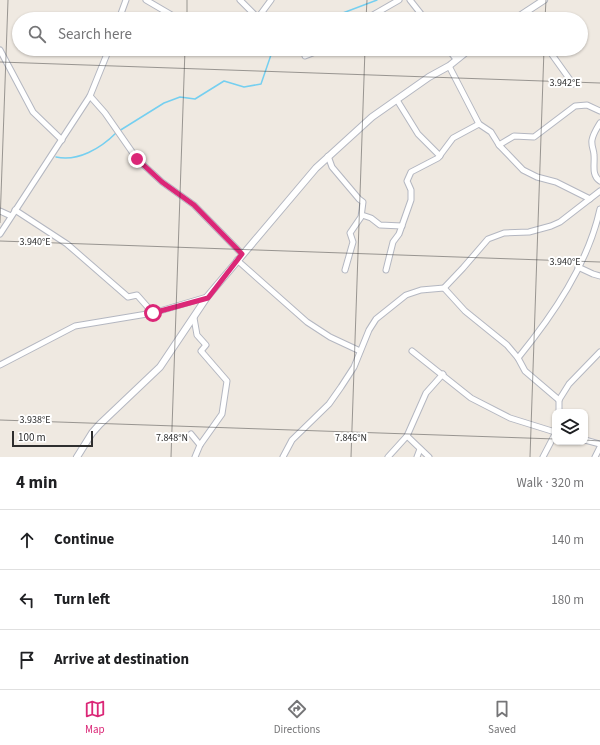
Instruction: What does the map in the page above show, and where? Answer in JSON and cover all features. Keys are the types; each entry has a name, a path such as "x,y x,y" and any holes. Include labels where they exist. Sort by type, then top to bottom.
{"street":[{"path":"122,12 126,0"},
{"path":"146,0 166,12"},
{"path":"240,0 252,12"},
{"path":"262,12 271,0"},
{"path":"378,12 399,0"},
{"path":"410,0 419,12"},
{"path":"526,11 544,0"},
{"path":"0,50 33,112 62,140"},
{"path":"0,234 90,96 106,56"},
{"path":"77,457 92,433 100,424 160,367 208,298 237,260 316,168 372,117 429,77 449,66 460,56"},
{"path":"553,56 573,84"},
{"path":"449,66 478,124 491,132 499,145 523,170 538,177 556,182 590,199"},
{"path":"90,96 105,112 137,159 162,182 194,205 242,254"},
{"path":"397,100 418,134 440,156"},
{"path":"499,145 514,136 534,136 575,106 587,105 600,111"},
{"path":"600,123 593,136 592,148 594,154 594,169 597,179 600,181"},
{"path":"386,270 393,242 402,226 412,196 407,184 408,177 411,172 440,156 453,138 478,124"},
{"path":"328,156 332,166 359,200 363,202 362,215 350,233 353,242 345,270"},
{"path":"283,457 292,440 329,404 354,367 369,330 376,320 400,298 421,290 444,288 488,240 504,233 528,232 551,226 560,222 600,191"},
{"path":"518,358 543,327 578,267 595,231 600,209"},
{"path":"15,210 67,244 128,297 137,296 153,313"},
{"path":"0,211 11,216"},
{"path":"362,215 371,218 380,225 402,226"},
{"path":"237,260 307,322 330,337 360,351"},
{"path":"578,267 600,276"},
{"path":"444,288 465,312 507,345 518,358 525,371 559,400"},
{"path":"0,365 68,329 153,313 208,298"},
{"path":"194,318 196,335 206,345 201,351 227,381 222,414 200,445 195,457"},
{"path":"412,351 443,374 471,398 510,418 552,432"},
{"path":"559,409 559,400 569,384 600,352"},
{"path":"388,457 407,436 426,393 443,374"},
{"path":"191,434 200,445"},
{"path":"407,436 429,457"},
{"path":"542,457 552,439"},
{"path":"588,441 600,446 595,457"},
{"path":"417,457 420,450"}],"waterway":[{"path":"345,12 377,0"},
{"path":"119,131 164,103 180,97 195,99 224,81 244,87 261,84 271,56"},
{"path":"56,157 64,158 81,156 96,149 116,133"}],"route":[{"path":"137,159 162,182 194,205 242,254 208,298 153,313"}]}
